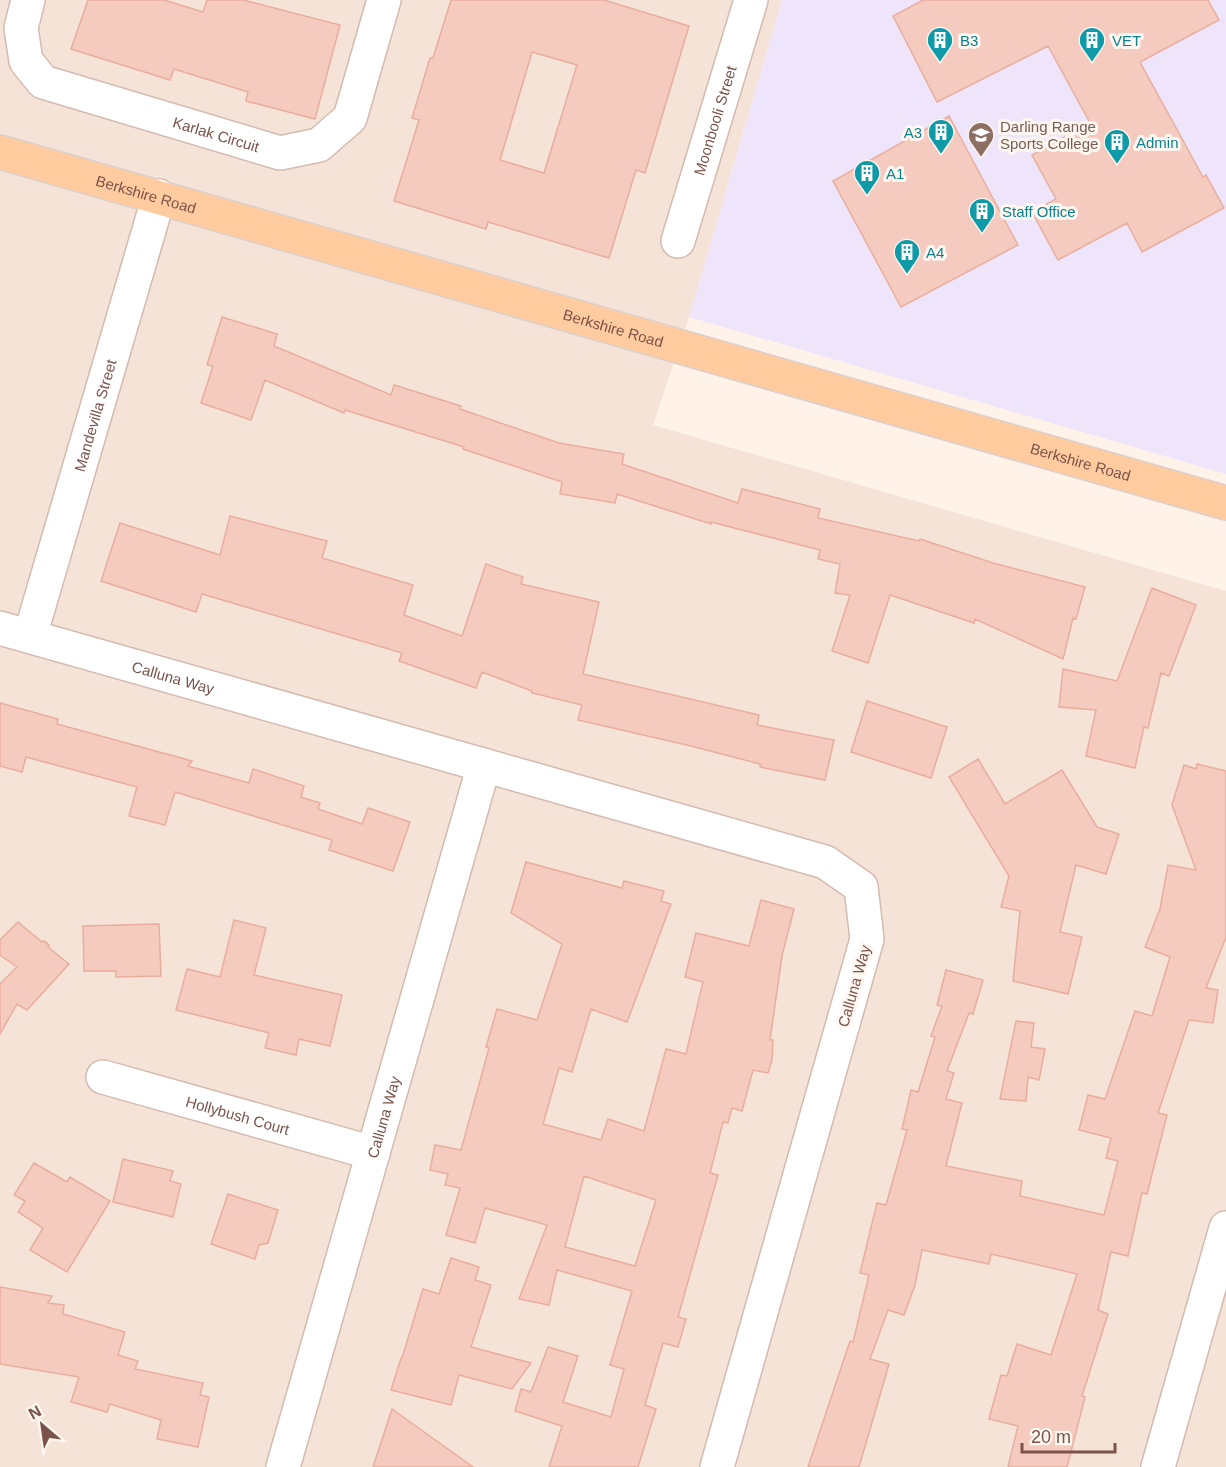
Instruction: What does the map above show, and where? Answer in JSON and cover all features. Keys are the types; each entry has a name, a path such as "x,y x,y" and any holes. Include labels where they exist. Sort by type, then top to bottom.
{"main road":[{"name":"Berkshire Road","path":"0,152 1226,503"}],"street":[{"name":"Karlak Circuit","path":"28,0 21,28 26,61 43,82 280,153 319,146 350,118 384,0"},
{"name":"Moonbooli Street","path":"678,241 751,0"},
{"name":"Mandevilla Street","path":"15,632 159,196"},
{"name":"Calluna Way","path":"15,632 825,862 861,887 867,939 717,1467"},
{"name":"Calluna Way","path":"283,1467 484,765"},
{"name":"Hollybush Court","path":"103,1077 374,1153"},
{"path":"1158,1467 1226,1228"}],"shaded area":[{"path":"0,0 782,0 689,317 653,425 1226,591 1226,1467 0,1467"},
{"name":"Darling Range Sports College","path":"782,0 1226,0 1226,474 689,317"}],"building":[{"path":"88,0 164,0 203,12 207,0 243,0 340,25 315,119 246,101 248,92 174,69 170,80 71,49"},
{"path":"451,0 604,0 689,26 645,173 636,170 609,258 488,222 486,229 394,201 419,120 412,118 430,58 433,58","holes":["532,52 577,65 544,173 500,160"]},
{"path":"923,0 1208,0 1219,20 1140,62 1203,177 1206,175 1224,208 1142,252 1127,223 1058,260 1032,212 1056,199 1032,155 1090,123 1048,46 937,102 893,16"},
{"path":"949,116 1018,245 901,307 833,181"},
{"path":"222,317 277,334 274,346 391,395 394,385 461,406 460,409 559,443 624,454 622,464 738,503 742,489 820,509 818,518 919,541 920,539 993,563 1085,587 1076,619 1073,618 1063,659 975,619 974,623 890,595 868,663 832,651 850,595 835,593 840,564 818,559 820,550 711,522 711,524 617,494 615,503 560,494 562,482 463,449 464,447 345,410 344,413 265,380 251,420 201,403 213,366 207,365"},
{"path":"230,516 327,541 322,558 413,585 404,615 462,636 486,564 523,577 521,584 599,602 583,674 759,715 757,725 834,740 825,780 760,767 760,764 691,746 578,720 582,705 532,693 532,691 482,672 476,688 399,661 402,653 202,594 196,612 101,581 120,523 220,555"},
{"path":"1152,588 1196,605 1169,676 1161,673 1148,728 1144,727 1135,768 1086,756 1096,710 1059,707 1063,669 1117,681"},
{"path":"867,701 947,727 931,778 851,752"},
{"path":"0,703 58,719 57,724 192,761 188,766 249,783 253,769 304,786 301,797 320,803 318,809 362,824 368,808 410,822 393,871 329,850 332,840 175,792 165,825 129,816 137,787 26,757 22,772 0,766"},
{"path":"978,759 1005,804 1062,770 1097,827 1119,834 1106,874 1076,865 1060,932 1082,937 1068,994 1013,981 1020,911 1001,907 1009,876 949,777"},
{"path":"1197,764 1226,771 1226,937 1206,988 1218,990 1213,1023 1189,1020 1158,1113 1167,1115 1147,1194 1142,1193 1128,1256 1111,1252 1098,1310 1108,1314 1082,1396 1085,1397 1067,1467 1008,1467 1018,1426 989,1419 1001,1375 1007,1376 1017,1344 1051,1355 1077,1274 991,1254 989,1264 922,1250 915,1285 904,1315 888,1310 870,1359 889,1364 859,1467 808,1467 850,1341 853,1342 869,1275 860,1273 877,1203 886,1205 907,1130 902,1129 911,1090 918,1092 935,1037 931,1036 942,1006 937,1005 946,970 983,980 973,1014 969,1013 947,1071 954,1073 946,1099 962,1103 946,1166 1022,1181 1020,1196 1104,1215 1118,1161 1106,1158 1111,1138 1079,1130 1088,1095 1105,1099 1135,1011 1152,1016 1170,957 1145,947 1160,909 1168,865 1196,870 1172,805 1184,765 1196,769"},
{"path":"526,862 622,888 624,881 664,891 661,901 671,904 627,1022 591,1009 572,1072 559,1068 543,1124 601,1140 608,1119 644,1131 666,1049 686,1054 703,982 685,977 696,933 749,946 761,900 794,909 782,956 770,1040 773,1040 772,1060 768,1073 753,1070 742,1111 732,1108 728,1123 723,1122 710,1173 718,1175 678,1317 686,1319 678,1347 663,1343 645,1405 656,1409 638,1467 549,1467 562,1426 515,1411 521,1389 531,1392 548,1347 578,1356 563,1402 611,1417 624,1369 610,1365 632,1291 557,1270 549,1305 519,1299 547,1225 485,1208 475,1243 446,1235 460,1188 445,1185 448,1174 430,1170 435,1145 461,1150 489,1048 486,1047 497,1009 537,1020 562,944 511,913","holes":["584,1176 656,1200 635,1266 565,1247"]},
{"path":"234,920 266,928 254,975 342,995 330,1046 299,1039 296,1055 265,1048 269,1033 176,1010 187,969 220,977"},
{"path":"18,922 49,945 48,947 69,964 27,1010 17,1004 0,1034 0,984 17,967 0,955 0,940"},
{"path":"159,924 161,976 116,977 116,971 84,971 83,926"},
{"path":"1016,1021 1034,1023 1031,1047 1045,1049 1039,1080 1028,1077 1026,1101 1000,1099"},
{"path":"123,1159 173,1171 170,1181 181,1184 173,1217 113,1202"},
{"path":"34,1163 67,1182 70,1177 110,1201 67,1272 30,1250 43,1228 18,1212 25,1201 14,1195"},
{"path":"228,1194 278,1210 268,1243 259,1245 255,1259 211,1244"},
{"path":"451,1258 479,1267 475,1280 491,1285 471,1347 531,1363 512,1389 459,1375 451,1405 391,1390 423,1289 439,1294"},
{"path":"0,1287 52,1296 48,1303 64,1305 63,1314 125,1332 118,1355 138,1361 135,1369 203,1383 200,1395 209,1397 198,1447 157,1439 161,1420 110,1404 107,1412 71,1402 79,1377 0,1364"},
{"path":"392,1409 473,1467 373,1467"}],"place":[{"name":"B3","path":"940,63"},
{"name":"VET","path":"1092,63"},
{"name":"A3","path":"941,155"},
{"name":"Darling Range Sports College","path":"981,158"},
{"name":"Admin","path":"1117,165"},
{"name":"A1","path":"867,196"},
{"name":"Staff Office","path":"982,234"},
{"name":"A4","path":"907,275"}]}
